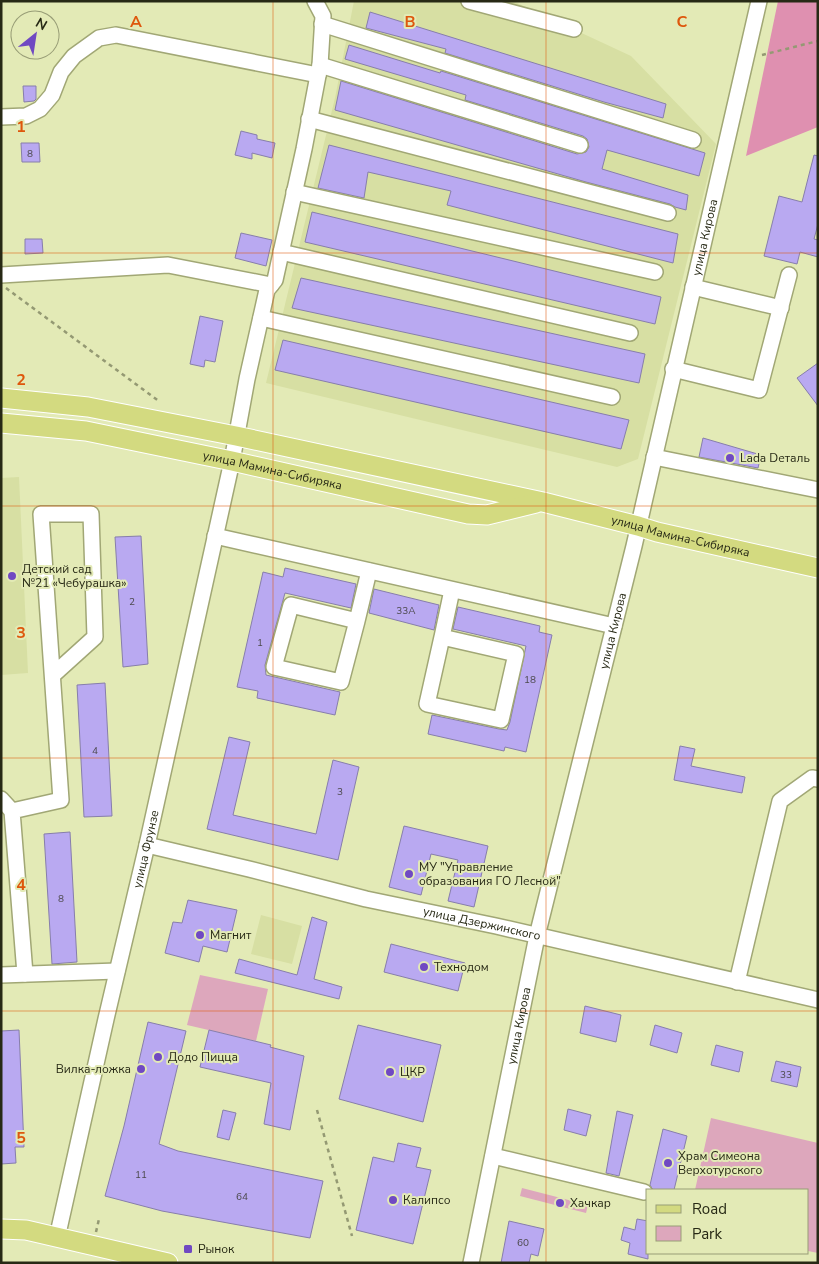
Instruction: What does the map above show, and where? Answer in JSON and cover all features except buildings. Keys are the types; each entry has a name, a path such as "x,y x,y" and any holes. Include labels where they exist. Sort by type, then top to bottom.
{"main road":[{"name":"улица Мамина-Сибиряка","path":"1,398 88,407 236,436 542,502 657,532 818,568"},
{"name":"улица Мамина-Сибиряка","path":"1,423 86,431 232,461 468,514 487,515 542,502"},
{"path":"1,1229 26,1230 56,1242 129,1263"},
{"path":"1,1238 56,1242 168,1263"}],"street":[{"name":"улица Фрунзе","path":"56,1242 147,845 232,461 267,290 275,280 310,119 319,70 323,16 315,1"},
{"path":"469,1 574,29"},
{"name":"улица Кирова","path":"471,1263 537,936 638,526 759,1"},
{"path":"322,24 693,140"},
{"path":"1,117 26,116 40,108 52,95 61,72 74,56 99,38 116,35 319,70 580,145"},
{"path":"310,119 668,213"},
{"path":"294,192 655,272"},
{"path":"281,252 630,333"},
{"path":"1,275 168,265 271,285"},
{"path":"673,369 759,390 789,275"},
{"path":"692,287 780,308"},
{"path":"261,318 612,396"},
{"path":"654,457 818,490"},
{"path":"12,811 61,800 41,514 92,514 95,637 53,675"},
{"path":"215,536 614,626"},
{"path":"357,621 291,605 274,667 342,682 357,621 369,571"},
{"path":"442,637 516,654 501,720 427,704 452,590"},
{"path":"737,982 780,801 812,778 818,779"},
{"path":"1,799 12,811 25,974"},
{"name":"улица Дзержинского","path":"147,845 366,899 818,1000"},
{"path":"1,975 117,971"},
{"path":"492,1156 644,1192"}],"path":[{"path":"746,59 818,41"},
{"path":"1,284 160,402"},
{"path":"317,1110 352,1236"}],"shaded area":[{"path":"354,1 515,2 631,56 716,144 638,459 617,467 266,383 335,98"},
{"path":"778,1 818,1 818,127 746,156"},
{"name":"Детский сад №21 «Чебурашка»","path":"19,477 28,673 1,675 1,478"},
{"path":"261,915 302,926 292,964 251,954"}],"green space":[{"path":"200,975 268,989 256,1041 187,1025"},
{"path":"711,1118 818,1143 818,1253 809,1251 809,1189 695,1189"},
{"path":"522,1188 588,1205 586,1213 520,1196"}],"place":[{"name":"Lada Dеталь","path":"730,458"},
{"name":"Детский сад №21 «Чебурашка»","path":"12,576"},
{"name":"МУ \"Управление образования ГО Лесной\"","path":"409,874"},
{"name":"Магнит","path":"200,935"},
{"name":"Технодом","path":"424,967"},
{"name":"Додо Пицца","path":"158,1057"},
{"name":"Вилка-ложка","path":"141,1069"},
{"name":"ЦКР","path":"390,1072"},
{"name":"Храм Симеона Верхотурского","path":"668,1163"},
{"name":"Калипсо","path":"393,1200"},
{"name":"Хачкар","path":"560,1203"},
{"name":"Рынок","path":"188,1249"}]}
